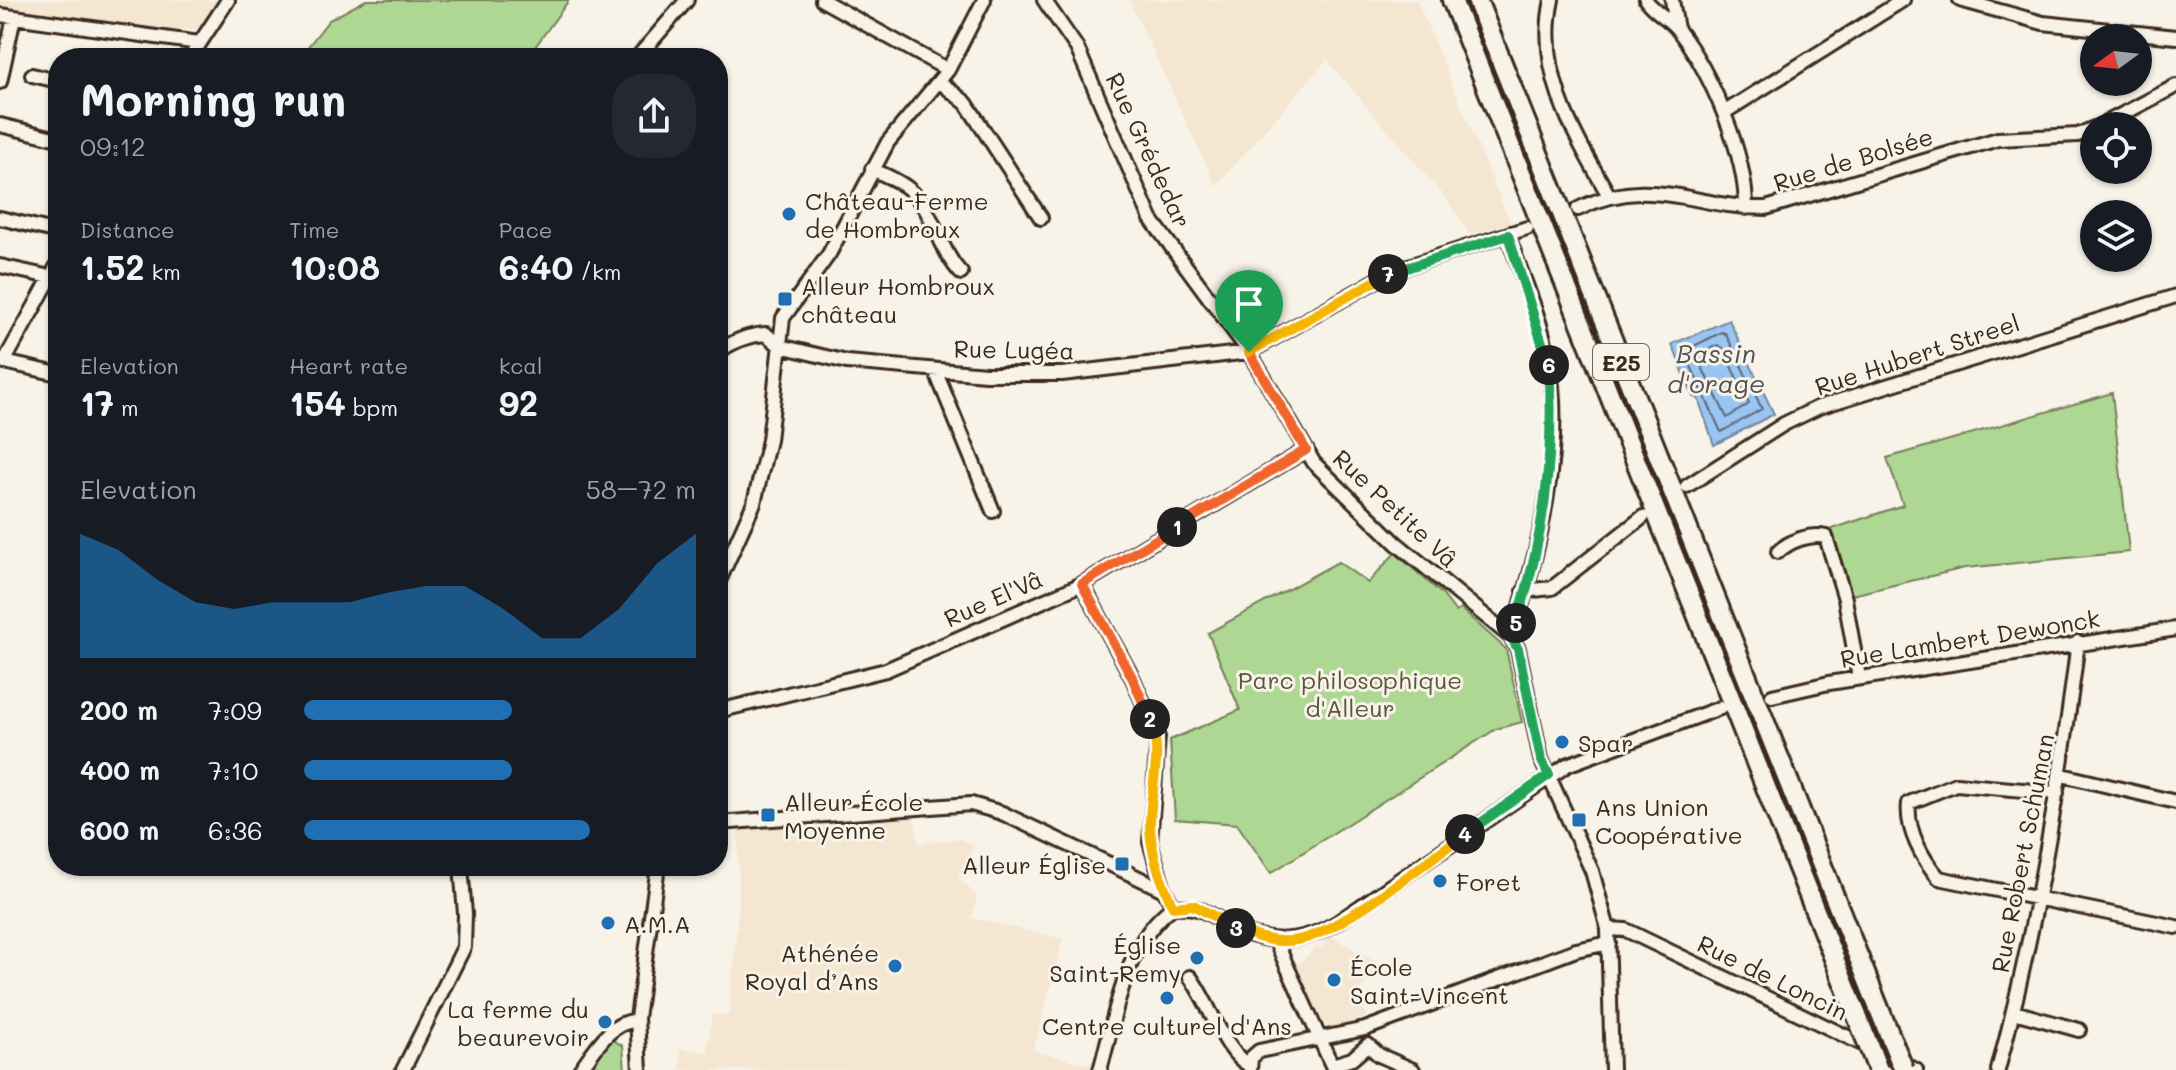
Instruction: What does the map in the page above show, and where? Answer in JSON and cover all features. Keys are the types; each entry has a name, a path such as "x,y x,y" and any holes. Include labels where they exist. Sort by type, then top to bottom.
{"highway":[{"name":"E25","path":"1452,0 1878,1070"},
{"name":"E25","path":"1477,0 1904,1070"}],"street":[{"path":"196,48 228,0"},
{"path":"646,48 687,0"},
{"path":"822,0 948,70"},
{"path":"728,561 754,503 769,440 783,318 829,254 888,142 948,70 984,0"},
{"name":"Rue Grédedar","path":"1044,0 1077,48 1151,219 1249,352"},
{"path":"1552,0 1549,52 1559,98 1608,194"},
{"path":"1646,0 1677,29 1725,112 1746,185 1746,208"},
{"path":"1672,0 1676,9 1677,29"},
{"path":"1725,112 1903,0"},
{"path":"1960,0 2043,23 2176,37"},
{"path":"0,15 199,43"},
{"path":"0,79 14,17"},
{"path":"32,75 48,79"},
{"path":"940,82 966,103 1041,218"},
{"path":"2127,112 2176,86"},
{"path":"0,125 48,137"},
{"name":"Rue de Bolsée","path":"1578,209 1608,194 1677,193 1746,208 1766,208 1998,139 2080,134"},
{"path":"872,169 909,188 920,200 952,263 961,273"},
{"path":"0,218 48,230"},
{"path":"1249,352 1393,271 1527,228"},
{"path":"1508,235 1548,358 1552,409 1551,458 1524,591 1511,637 1518,649 1541,759 1592,871 1609,936 1612,1070"},
{"path":"0,266 48,277"},
{"path":"48,281 2,362 48,372"},
{"name":"Rue Hubert Streel","path":"1687,486 1784,424 1819,407 2176,296"},
{"name":"Rue Lugéa","path":"732,342 766,334 780,346 847,362 935,370 1062,374 1249,352"},
{"path":"728,340 732,342 728,345"},
{"name":"Rue Petite Vâ","path":"1249,352 1306,450 1330,480 1396,543 1511,637"},
{"path":"935,370 993,511"},
{"name":"Rue El'Vâ","path":"728,709 886,670 1082,584 1306,450"},
{"path":"1524,591 1552,588 1643,517"},
{"path":"1778,552 1785,545 1805,538 1826,537 1845,599 1859,678"},
{"path":"1082,584 1133,679 1158,737 1150,842 1164,890 1173,907"},
{"name":"Rue Lambert Dewonck","path":"1772,696 1859,678 2176,629"},
{"name":"Rue Robert Schuman","path":"1998,1070 2039,897 2062,775 2078,642"},
{"path":"1100,1070 1131,961 1157,918 1173,907 1193,905 1245,932 1276,942 1303,939 1338,922 1567,765 1720,708"},
{"path":"2062,775 2176,802"},
{"path":"2057,793 1956,784 1909,803 1908,816 1921,851 1939,878 2176,927"},
{"path":"728,822 971,804 1002,813 1164,890"},
{"path":"403,1070 464,947 462,876"},
{"path":"640,1070 637,1021 657,876"},
{"name":"Rue de Loncin","path":"1609,936 1626,930 1916,1070"},
{"path":"1190,977 1204,993 1234,1054 1250,1067 1259,1051 1323,1041 1365,1029 1609,936"},
{"path":"1276,942 1333,1068 1352,1059 1368,1045"},
{"path":"2014,1012 2079,1030"},
{"path":"580,1070 609,1033 628,1021 637,1021"},
{"path":"1365,1029 1368,1045 1379,1055 1413,1070"}],"shaded area":[{"path":"0,0 223,0 201,29 159,30 0,5"},
{"path":"1129,0 1417,0 1510,223 1470,235 1445,197 1327,60 1216,186"},
{"name":"Athénée Royal d’Ans","path":"914,812 918,844 959,839 974,845 958,878 977,896 972,918 1063,939 1033,1051 1096,1066 1095,1070 669,1070 681,1069 680,1048 707,1052 712,1014 729,1015 739,902 738,831"},
{"name":"École Saint-Vincent","path":"1330,936 1379,964 1359,993 1367,1017 1333,1027 1325,1025 1294,968 1318,946 1322,948"}],"green space":[{"path":"366,0 569,0 534,48 307,48 329,20"},
{"path":"2112,393 2129,552 1965,568 1852,595 1832,529 1903,505 1887,458"},
{"name":"Parc philosophique d'Alleur","path":"1395,553 1442,594 1456,612 1461,609 1506,649 1522,722 1496,729 1271,873 1237,824 1175,819 1170,740 1240,710 1208,633 1338,562 1368,583"},
{"path":"608,1037 623,1046 625,1070 587,1070"}],"water":[{"name":"Bassin d'orage","path":"1729,320 1774,414 1714,445 1698,398 1693,397 1672,344"}],"place":[{"name":"Château-Ferme de Hombroux","path":"789,214"},
{"name":"Alleur Hombroux château","path":"785,299"},
{"name":"Spar","path":"1562,742"},
{"name":"Alleur École Moyenne","path":"768,815"},
{"name":"Ans Union Coopérative","path":"1579,820"},
{"name":"Alleur Église","path":"1122,864"},
{"name":"Foret","path":"1440,881"},
{"name":"A.M.A","path":"608,923"},
{"name":"Église Saint-Remy","path":"1197,958"},
{"name":"Athénée Royal d’Ans","path":"895,966"},
{"name":"École Saint-Vincent","path":"1334,980"},
{"name":"Centre culturel d'Ans","path":"1167,998"},
{"name":"La ferme du beaurevoir","path":"605,1022"}],"route":[{"path":"1508,235 1548,358 1552,409 1551,458 1532,567 1511,637 1518,649 1541,759 1549,775 1338,922 1303,939 1276,942 1245,932 1193,905 1173,907 1164,890 1150,842 1158,737 1133,679 1082,584 1306,450 1249,352 1255,352 1280,338 1393,271 1508,235"}]}
